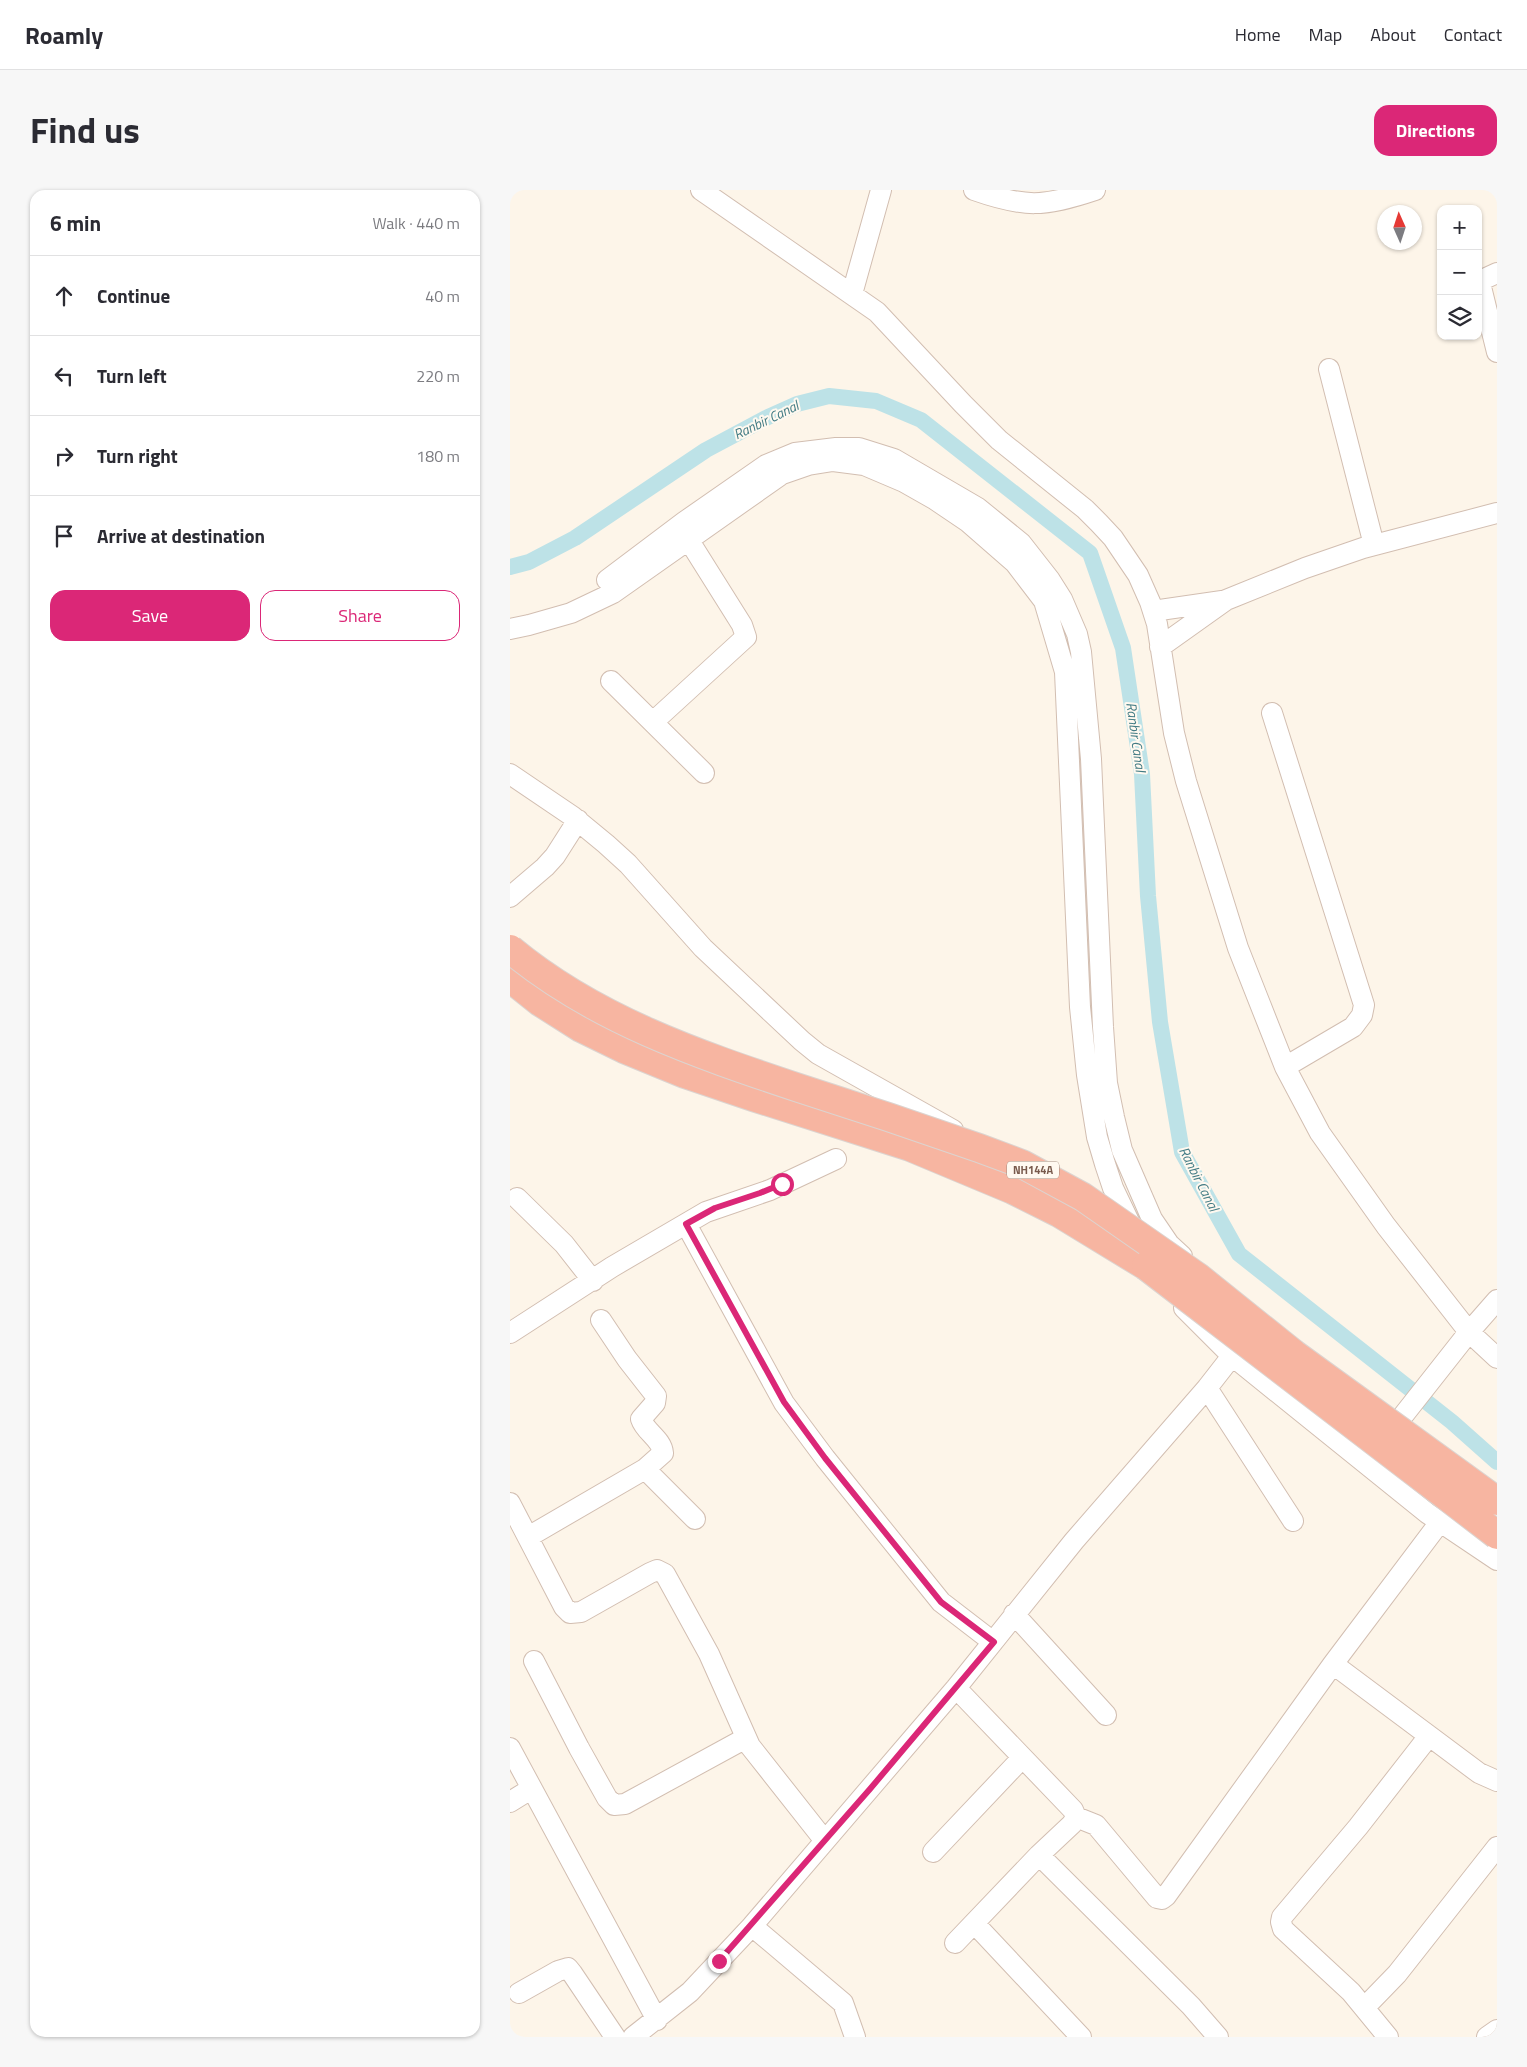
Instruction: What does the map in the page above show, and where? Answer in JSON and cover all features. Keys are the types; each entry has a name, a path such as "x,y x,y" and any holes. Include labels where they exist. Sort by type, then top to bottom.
{"highway":[{"name":"NH144A","path":"510,949 577,996 638,1029 707,1057 1022,1164 1083,1197 1198,1277 1294,1354 1497,1501"},
{"name":"NH144A","path":"510,978 540,1002 581,1028 624,1049 736,1092 910,1147 1012,1190 1059,1213 1146,1266 1497,1535"}],"street":[{"path":"701,190 878,312 999,440 1085,509 1113,538 1138,575 1153,610 1174,733 1186,781 1238,948 1285,1067 1320,1133 1386,1226 1469,1332 1497,1358"},
{"path":"852,294 881,190"},
{"path":"976,190 1004,200 1039,204 1066,200 1095,190"},
{"path":"1497,273 1484,279 1481,287 1497,352"},
{"path":"1329,369 1374,545"},
{"path":"510,616 554,606 582,594 620,571 684,522 766,465 783,457 810,451 859,448 894,459 978,508 1021,543 1050,580 1062,599 1077,634 1081,652 1091,759 1103,1027 1107,1083 1114,1117 1122,1150 1152,1219 1169,1244 1183,1257"},
{"path":"510,629 572,613 613,593 782,474 833,461 848,462 882,471 904,482 968,522 1015,563 1044,601 1065,672 1080,1007 1086,1067 1097,1137 1113,1188 1129,1222 1154,1270 1166,1287 1231,1356 1440,1522 1497,1560"},
{"path":"1160,647 1226,600 1306,568 1374,545 1497,512"},
{"path":"653,722 746,637 742,626 688,539"},
{"path":"1153,610 1226,600"},
{"path":"611,681 704,773"},
{"path":"1272,713 1364,999 1362,1015 1352,1027 1285,1067"},
{"path":"510,774 578,820 628,864 703,948 784,1026 818,1054 981,1146 1129,1222 1183,1257 1404,1414 1497,1485"},
{"path":"510,897 545,868 578,820"},
{"path":"510,1333 612,1267 715,1208 770,1190 836,1159"},
{"path":"517,1198 564,1244 592,1280"},
{"path":"686,1224 784,1402 825,1458 941,1602 994,1642"},
{"path":"1404,1414 1431,1378 1497,1300"},
{"path":"633,2037 657,2020 690,1992 752,1926 956,1688 994,1642 1014,1614 1207,1388 1231,1356 1267,1318"},
{"path":"528,1537 644,1469 662,1453 662,1446 643,1425 641,1419 656,1403 656,1396 627,1359 601,1320"},
{"path":"1207,1388 1293,1521"},
{"path":"644,1469 695,1519"},
{"path":"510,1503 564,1607 570,1613 581,1612 657,1570 665,1574 709,1654 746,1738 824,1841"},
{"path":"956,1688 1073,1810 1076,1817 1096,1825 1157,1898 1162,1899 1333,1664 1440,1522"},
{"path":"1014,1614 1106,1715"},
{"path":"534,1661 574,1739 608,1798 614,1805 625,1804 746,1738"},
{"path":"1333,1664 1479,1773 1497,1781"},
{"path":"1388,2037 1365,2008 1283,1929 1281,1922 1282,1917 1358,1827 1429,1736"},
{"path":"510,1748 657,2020"},
{"path":"933,1852 1022,1758"},
{"path":"510,1802 531,1789"},
{"path":"955,1943 1039,1854 1072,1824 1076,1817"},
{"path":"1365,2008 1397,1974 1497,1847"},
{"path":"1039,1854 1191,2006 1218,2037"},
{"path":"974,1923 1081,2037"},
{"path":"752,1926 843,2003 855,2037"},
{"path":"519,1993 558,1970 568,1968 615,2037"},
{"path":"1487,2037 1497,2030"}],"waterway":[{"name":"Ranbir Canal","path":"510,567 529,562 575,538 706,450 797,404 829,396 876,401 921,420 1090,553 1123,648 1142,774 1148,896 1160,1022 1182,1152 1239,1254 1452,1422 1497,1462"}],"route":[{"path":"719,1961 752,1926 994,1642 941,1602 825,1458 784,1402 766,1372 686,1224 715,1208 782,1184"}]}
